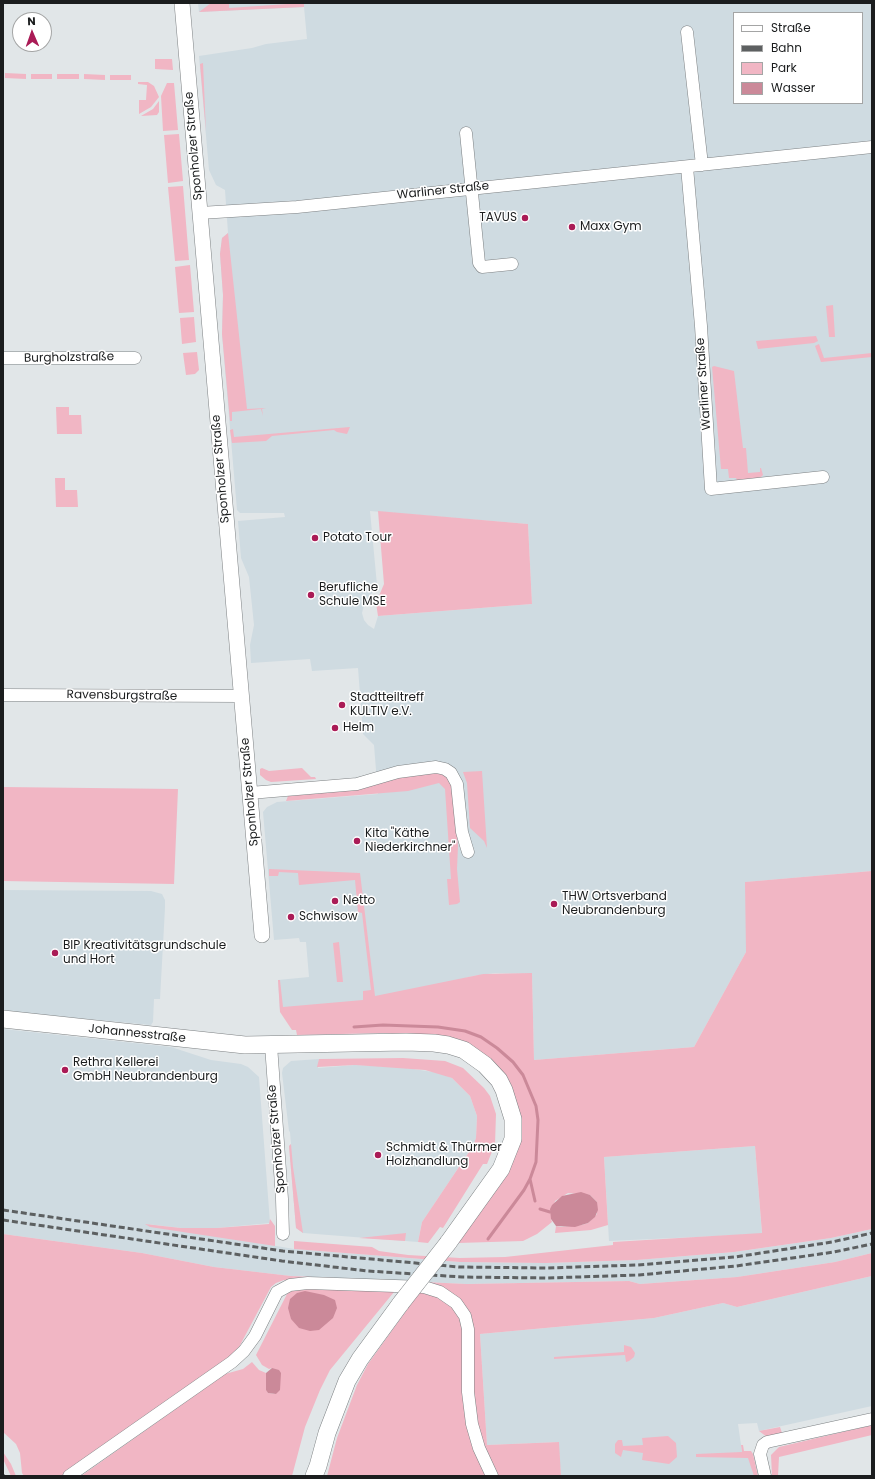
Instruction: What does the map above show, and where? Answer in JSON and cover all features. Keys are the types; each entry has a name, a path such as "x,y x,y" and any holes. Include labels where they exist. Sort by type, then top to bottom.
{"main road":[{"name":"Johannesstraße","path":"3,1019 245,1045 434,1043 448,1045 464,1050 477,1058 492,1072 504,1090 511,1109 513,1129 510,1148 495,1179 448,1243 401,1303 347,1381 327,1433 317,1473"}],"street":[{"name":"Sponholzer Straße","path":"182,3 262,935"},
{"path":"687,32 702,165"},
{"path":"466,132 479,263 482,266 512,264"},
{"name":"Warliner Straße","path":"200,212 297,207 872,148"},
{"name":"Warliner Straße","path":"687,167 701,326 711,489 823,477"},
{"name":"Burgholzstraße","path":"3,358 135,358"},
{"name":"Ravensburgstraße","path":"3,695 241,696"},
{"path":"250,793 357,784 398,772 436,767 445,769 451,773 457,784 462,832 468,852"},
{"name":"Sponholzer Straße","path":"271,1045 282,1199 283,1234"},
{"path":"69,1476 232,1362 244,1351 255,1336 277,1292 290,1285 308,1283 424,1287 440,1292 456,1303 465,1316 468,1329 468,1392 472,1424 479,1448 492,1476"},
{"path":"765,1476 760,1454 763,1445 767,1442 872,1418"}],"shaded area":[{"path":"198,3 872,3 872,871 746,882 746,952 694,1047 534,1060 532,974 495,973 473,976 446,983 368,1011 280,1012 278,980 309,977 306,942 300,942 299,938 274,940 263,812 267,807 277,802 378,794 374,745 363,734 358,668 312,671 310,659 251,663 250,645 254,625 249,577 241,558 238,521 285,517 284,513 240,513 237,510 222,334 223,295 220,254 222,238 228,233 225,190 216,185 209,170 199,56 252,48 266,44 307,39 304,7 199,12","holes":["370,511 528,524 532,604 378,616 374,629 364,620 362,613 364,605 377,585"]},
{"name":"BIP Kreativitätsgrundschule und Hort","path":"3,890 151,891 162,894 165,900 165,908 160,999 154,999 153,1022 151,1025 3,1011"},
{"path":"3,1029 171,1047 211,1060 241,1064 248,1067 259,1077 270,1223 217,1228 181,1228 146,1224 294,1249 460,1262 546,1263 637,1260 734,1252 831,1238 872,1229 872,1253 835,1262 737,1277 640,1284 629,1281 467,1284 291,1276 214,1267 142,1253 3,1234"},
{"name":"Schmidt & Thürmer Holzhandlung","path":"319,1059 318,1068 355,1065 400,1067 440,1073 452,1078 470,1096 477,1116 476,1138 473,1146 422,1222 418,1242 303,1233 296,1228 289,1146 291,1144 290,1132 282,1073 283,1068 291,1061"},
{"path":"755,1146 762,1234 609,1241 604,1157"},
{"path":"872,1276 872,1406 759,1431 757,1423 738,1424 742,1452 751,1452 758,1476 561,1476 558,1442 487,1445 480,1334 654,1318 723,1303 737,1307"}],"green space":[{"path":"211,3 229,3 229,8 302,3 304,3 304,7 199,12"},
{"path":"155,59 172,59 173,70 155,69"},
{"path":"203,63 206,132 200,64"},
{"path":"5,73 26,74 26,79 5,78"},
{"path":"31,74 52,74 52,79 31,79"},
{"path":"57,74 79,74 79,79 57,79"},
{"path":"84,74 105,75 105,80 84,79"},
{"path":"110,75 131,75 131,80 110,80"},
{"path":"138,82 148,82 154,86 159,97 151,107 139,114 139,100 146,100 147,85 138,84"},
{"path":"167,83 174,83 178,130 163,131 161,96"},
{"path":"159,101 159,112 157,115 141,116 153,109"},
{"path":"179,134 183,181 168,183 164,135"},
{"path":"183,186 189,260 175,261 168,187"},
{"path":"228,233 247,409 266,408 262,409 263,416 261,409 232,412 232,421 230,421 222,334 223,295 220,254 222,238"},
{"path":"190,265 194,312 179,313 175,267"},
{"path":"833,305 835,337 829,337 826,306"},
{"path":"194,317 196,342 182,344 180,318"},
{"path":"816,336 818,341 814,343 758,349 756,341"},
{"path":"819,344 824,358 872,353 872,357 821,362 815,346"},
{"path":"197,352 199,370 195,374 186,375 183,353"},
{"path":"714,366 734,371 743,448 746,448 748,473 760,472 761,468 763,475 760,478 737,480 736,478 729,478 728,469 721,469 712,367"},
{"path":"56,407 69,407 69,415 81,415 82,434 57,434"},
{"path":"350,427 347,434 334,430 272,436 266,441 232,443 230,430 233,429 234,437"},
{"path":"55,478 65,478 65,490 77,490 78,507 56,507"},
{"path":"378,511 528,524 532,604 378,616 376,603 384,584"},
{"path":"262,768 269,771 302,768 311,777 315,777 316,779 271,782 260,775 260,769"},
{"path":"482,771 487,848 484,841 470,828 467,783 463,772"},
{"path":"422,772 443,773 452,785 458,846 457,869 460,902 457,904 449,905 447,879 451,879 445,789 439,783 408,791 286,801 288,796 355,790"},
{"path":"3,787 178,789 174,884 3,881"},
{"path":"269,869 360,873 375,996 483,974 532,973 534,1060 694,1047 746,952 745,882 872,871 872,1229 831,1238 734,1252 637,1260 546,1263 460,1262 294,1249 294,1241 372,1247 379,1251 408,1255 460,1258 505,1257 613,1245 613,1242 762,1233 755,1146 604,1157 608,1225 591,1230 555,1233 556,1226 582,1225 588,1223 597,1214 597,1202 590,1195 568,1193 555,1201 551,1219 552,1222 537,1234 523,1241 458,1243 501,1183 517,1149 489,1058 474,1047 386,1033 297,1035 296,1030 292,1030 280,1012 278,980 280,980 283,1007 363,1000 363,991 371,990 362,913 358,912 355,880 299,885 298,873 279,872 278,876 269,876"},
{"path":"339,942 343,982 337,982 333,943"},
{"path":"403,1058 445,1061 463,1068 484,1088 490,1096 496,1114 495,1144 487,1164 483,1164 443,1228 440,1227 428,1243 418,1242 422,1222 473,1146 476,1138 477,1116 470,1096 452,1078 425,1070 355,1065 317,1067 319,1059"},
{"path":"291,1144 303,1233 296,1228 289,1146"},
{"path":"270,1219 275,1226 275,1246 150,1227 145,1224 181,1228 217,1228 269,1224"},
{"path":"406,1233 405,1241 359,1238"},
{"path":"3,1234 142,1253 214,1267 291,1276 467,1284 629,1281 640,1284 737,1277 835,1262 872,1253 872,1276 737,1307 723,1303 654,1318 480,1334 487,1445 559,1442 561,1476 496,1476 474,1424 471,1329 454,1296 284,1280 271,1287 238,1349 228,1358 61,1476 24,1476 22,1473 20,1453 16,1444 3,1432"},
{"path":"323,1288 394,1292 330,1370 305,1427 292,1476 81,1476 225,1374 243,1369 252,1362 259,1370 266,1373 266,1389 268,1393 276,1394 272,1368 269,1369 262,1365 256,1355 287,1294 292,1289"},
{"path":"421,1290 439,1294 462,1317 465,1392 489,1476 327,1476 337,1438 357,1385 368,1364"},
{"path":"624,1345 631,1347 635,1353 634,1357 626,1362 625,1355 554,1359 554,1357 624,1352"},
{"path":"872,1425 872,1435 779,1457 778,1476 772,1476 771,1455 779,1447"},
{"path":"780,1427 782,1433 767,1437 759,1431"},
{"path":"668,1436 676,1443 677,1457 669,1464 642,1460 643,1453 623,1450 621,1457 615,1453 615,1444 618,1440 622,1440 623,1446 643,1445 642,1438"},
{"path":"741,1445 743,1445 744,1451 751,1451 753,1454 758,1476 754,1476 748,1458 696,1457 696,1454 742,1452"},
{"path":"3,1452 11,1464 16,1476 11,1476 3,1459"}],"water":[{"path":"581,1192 590,1195 597,1202 598,1210 595,1217 588,1223 575,1227 556,1226 551,1219 550,1209 552,1205 562,1196"},
{"path":"305,1291 324,1295 335,1300 337,1308 333,1318 319,1330 310,1331 299,1328 291,1319 288,1308 290,1299 297,1293"},
{"path":"272,1368 279,1370 281,1373 280,1390 276,1394 268,1393 266,1390 266,1373"}],"waterway":[{"path":"354,1027 383,1025 438,1027 465,1031 481,1037 497,1048 513,1062 523,1075 536,1106 538,1120 536,1162 524,1190 488,1239"},
{"path":"530,1179 535,1201"},
{"path":"540,1209 550,1212"}],"railway":[{"path":"3,1210 283,1251 459,1267 546,1268 638,1265 735,1257 832,1242 872,1233"},
{"path":"3,1220 282,1261 368,1271 462,1277 547,1278 639,1275 736,1266 834,1252 872,1244"}],"place":[{"name":"TAVUS","path":"525,218"},
{"name":"Maxx Gym","path":"572,227"},
{"name":"Potato Tour","path":"315,538"},
{"name":"Berufliche Schule MSE","path":"311,595"},
{"name":"Stadtteiltreff KULTIV e.V.","path":"342,705"},
{"name":"Helm","path":"335,728"},
{"name":"Kita \"Käthe Niederkirchner\"","path":"357,841"},
{"name":"Netto","path":"335,901"},
{"name":"THW Ortsverband Neubrandenburg","path":"554,904"},
{"name":"Schwisow","path":"291,917"},
{"name":"BIP Kreativitätsgrundschule und Hort","path":"55,953"},
{"name":"Rethra Kellerei GmbH Neubrandenburg","path":"65,1070"},
{"name":"Schmidt & Thürmer Holzhandlung","path":"378,1155"}]}
